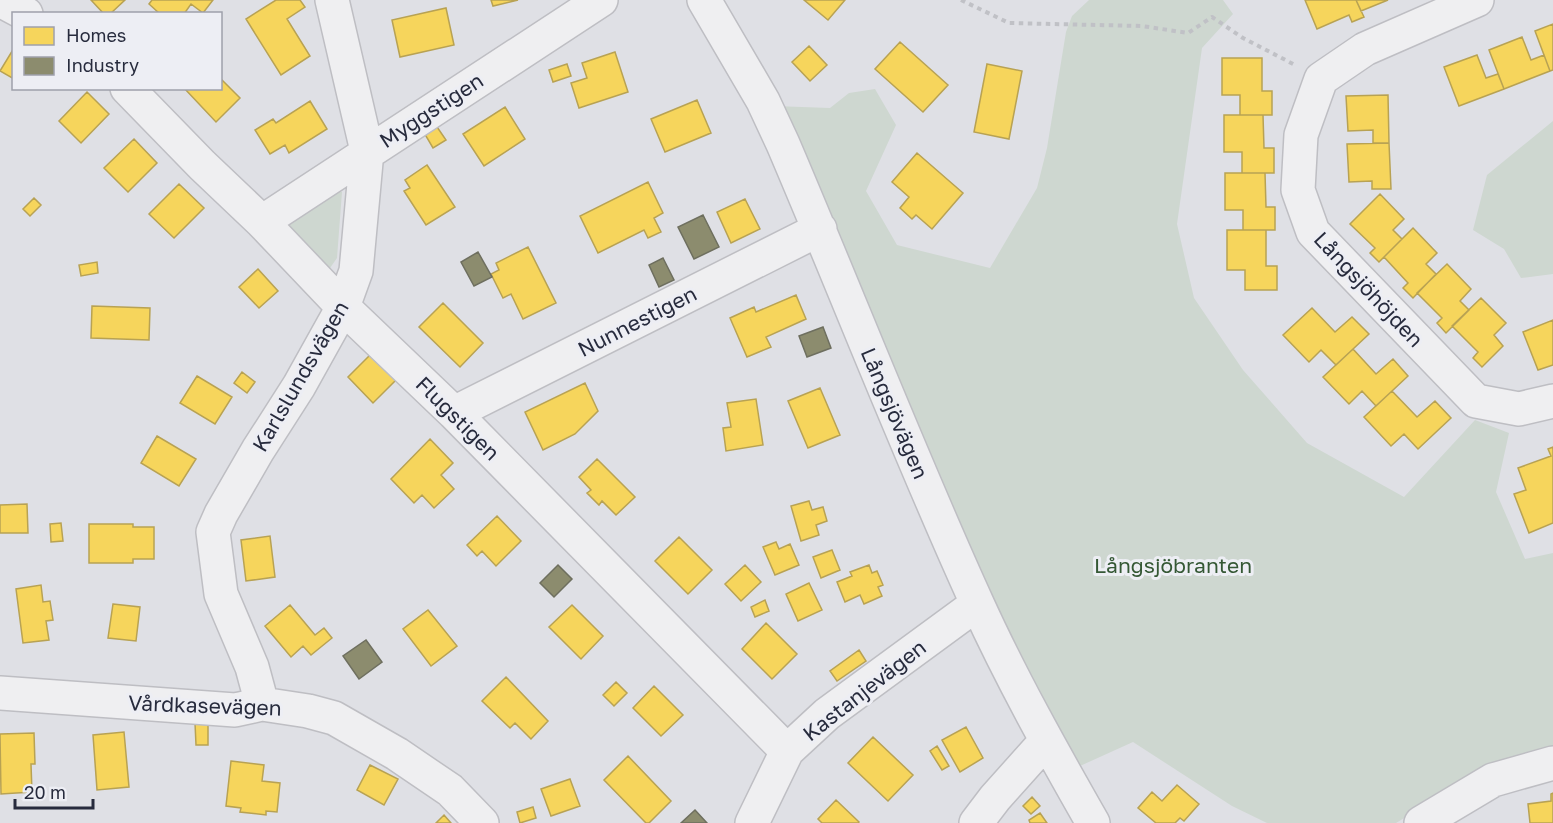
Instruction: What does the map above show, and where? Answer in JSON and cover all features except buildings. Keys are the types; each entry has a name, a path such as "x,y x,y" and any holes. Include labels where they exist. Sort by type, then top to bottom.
{"street":[{"path":"0,0 22,12"},
{"name":"Karlslundsvägen","path":"262,704 252,667 221,594 213,532 221,514 299,386 343,307 356,271 367,151 332,0"},
{"name":"Myggstigen","path":"262,222 367,151 601,0"},
{"name":"Långsjövägen","path":"704,0 764,101 977,604 1046,741 1093,823"},
{"path":"1321,79 1365,49 1477,0"},
{"name":"Långsjöhöjden","path":"1321,79 1301,135 1298,179 1298,190 1312,232 1476,401 1519,409 1553,401"},
{"name":"Flugstigen","path":"129,90 262,222 343,307 454,412 787,751"},
{"name":"Nunnestigen","path":"454,412 820,229"},
{"name":"Kastanjevägen","path":"752,823 787,751 827,714 977,604"},
{"name":"Vårdkasevägen","path":"0,693 235,710 262,704 308,711 334,718 397,754 450,790 482,823"},
{"path":"976,823 1046,741"},
{"path":"1421,823 1493,780 1553,763"}],"path":[{"path":"961,0 1009,23 1142,26 1188,33 1212,17 1244,38 1321,79"}],"green space":[{"name":"Långsjöbranten","path":"1089,0 1223,0 1233,14 1202,48 1177,224 1194,298 1243,370 1307,443 1404,497 1475,420 1509,433 1496,492 1525,559 1553,553 1553,749 1483,770 1396,823 1267,823 1232,806 1133,742 1080,766 983,602 774,106 830,108 849,93 875,89 896,125 866,191 897,245 990,268 1037,188 1047,148 1066,32 1072,16"},
{"path":"1553,121 1553,274 1521,278 1504,249 1473,230 1487,175"},
{"path":"328,187 342,192 337,258 330,268 321,269 285,227"}]}
